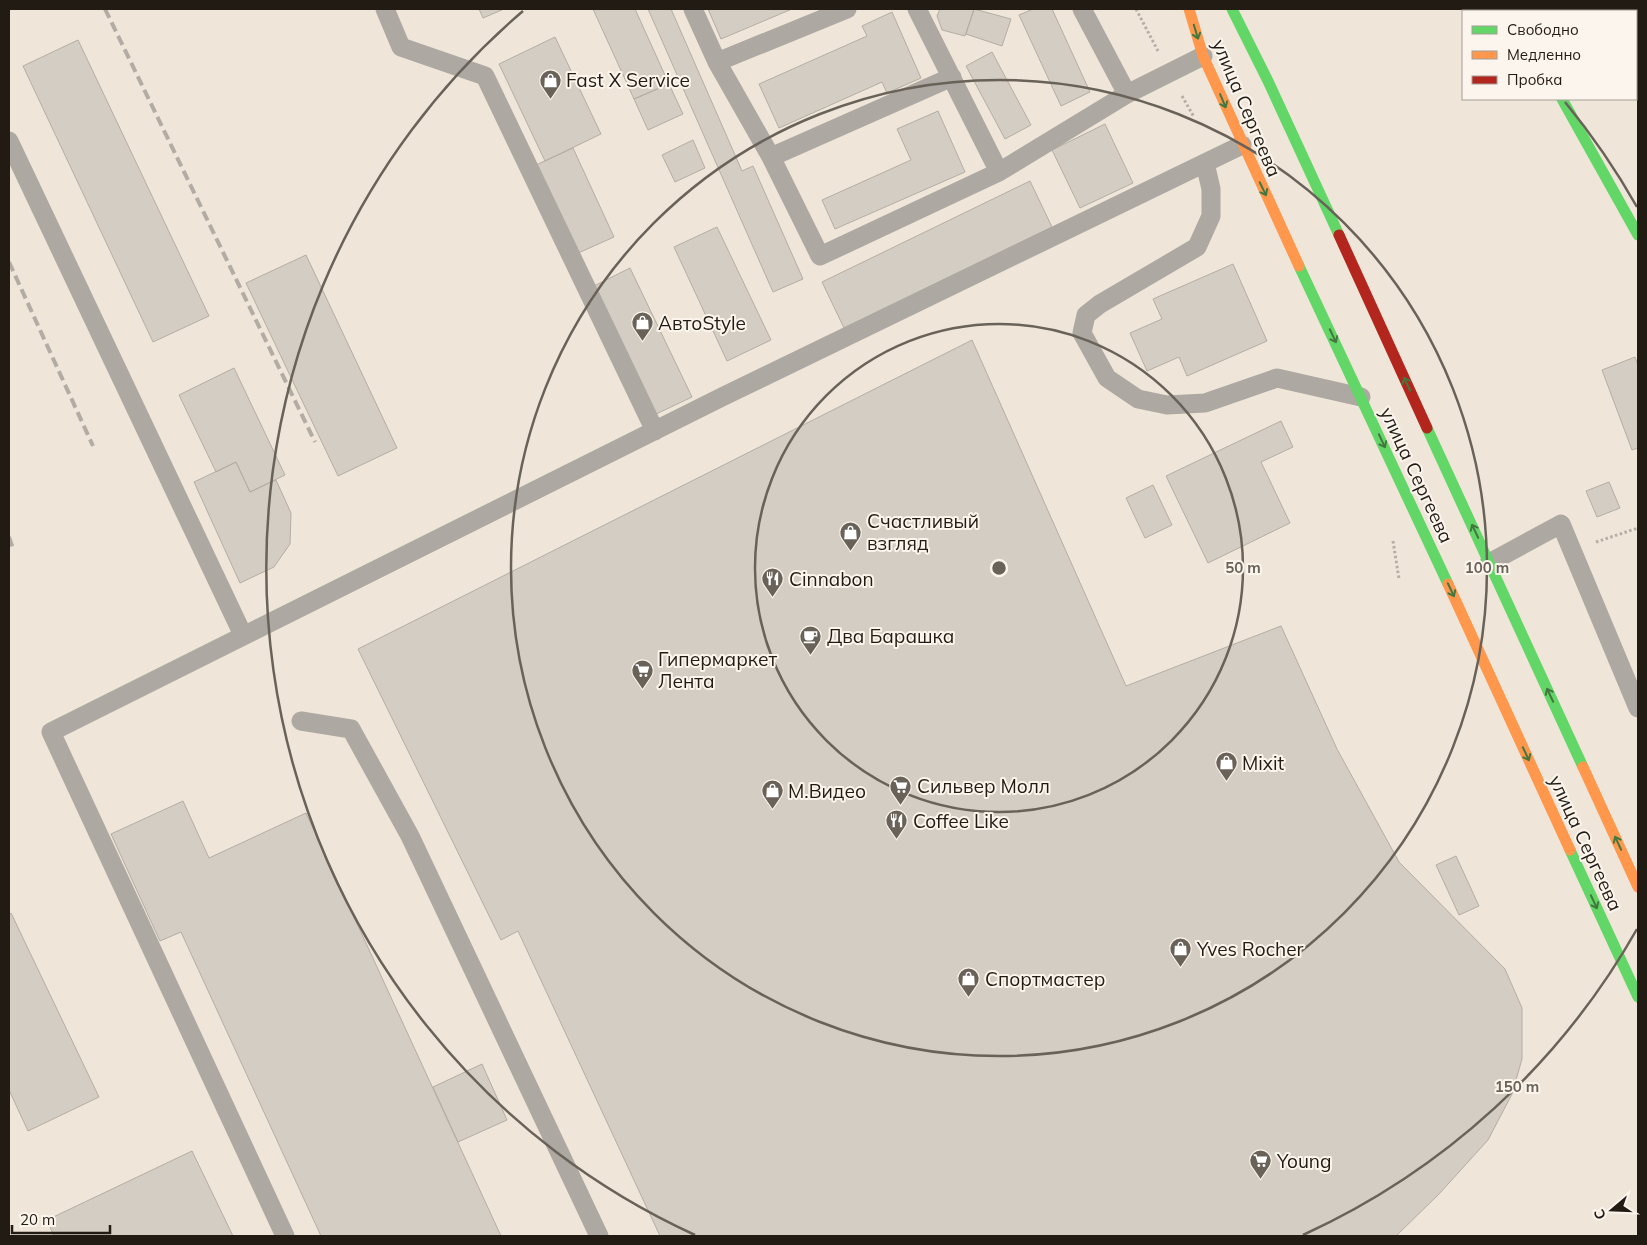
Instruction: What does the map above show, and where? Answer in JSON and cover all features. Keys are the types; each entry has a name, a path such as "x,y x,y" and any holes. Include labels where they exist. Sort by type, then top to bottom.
{"main road":[{"name":"улица Сергеева","path":"1189,9 1203,56 1242,146 1361,397 1638,998"},
{"name":"улица Сергеева","path":"1232,9 1272,90 1489,563 1636,875"},
{"path":"1563,100 1638,235"}],"lane":[{"path":"385,9 401,47 485,76 655,431"},
{"path":"693,9 717,62 772,157 820,256 999,172 1127,94 1203,56"},
{"path":"717,62 847,9"},
{"path":"916,9 999,172"},
{"path":"1082,9 1127,94"},
{"path":"772,157 952,77"},
{"path":"9,141 244,635"},
{"path":"285,1236 51,732 655,431 1242,146"},
{"path":"1205,163 1211,189 1211,216 1197,248 1100,304 1086,315 1082,333 1107,378 1138,399 1167,405 1205,403 1277,378 1361,397"},
{"path":"1489,563 1561,524 1638,708"},
{"path":"301,721 350,729 410,836 599,1236"}],"path":[{"path":"1572,551 1638,528"}],"building":[{"path":"479,9 504,9 483,18"},
{"path":"593,9 635,9 669,84 634,99"},
{"path":"648,9 671,9 742,171 753,166 803,279 773,292"},
{"path":"708,9 792,9 721,39"},
{"path":"940,9 974,9 965,36 942,30 937,16"},
{"path":"974,9 1011,19 1002,46 966,34"},
{"path":"1033,9 1052,9 1090,92 1061,106 1019,15"},
{"path":"1638,9 1638,57 1637,10 1576,10"},
{"path":"892,12 921,78 887,93 882,82 779,128 759,84 867,36 862,26"},
{"name":"Fast X Service","path":"555,37 601,134 545,161 499,64"},
{"path":"78,40 209,316 153,342 23,66"},
{"path":"992,52 1031,125 1005,139 966,66"},
{"path":"669,84 683,114 648,130 634,99"},
{"path":"938,111 965,172 835,229 822,200 911,160 897,129"},
{"path":"1105,124 1133,183 1080,208 1052,150"},
{"path":"693,140 705,168 675,182 662,155"},
{"path":"573,148 614,237 576,254 536,165"},
{"path":"1030,181 1052,227 844,328 822,282"},
{"path":"717,227 771,340 727,361 674,247"},
{"path":"306,255 397,448 338,476 246,283"},
{"path":"1233,264 1267,341 1187,376 1179,357 1147,371 1130,333 1162,319 1153,299"},
{"name":"АвтоStyle","path":"630,268 692,397 654,415 592,287"},
{"name":"Сильвер Молл","path":"972,340 1126,686 1281,626 1337,749 1399,862 1505,969 1522,1008 1522,1059 1512,1094 1488,1140 1439,1194 1396,1236 660,1236 518,931 501,940 358,649"},
{"path":"1635,357 1638,365 1638,448 1632,450 1602,370"},
{"path":"234,368 285,475 250,492 236,462 216,472 179,395"},
{"path":"1281,421 1293,447 1261,462 1290,523 1208,563 1166,476"},
{"path":"236,462 250,492 276,480 291,513 290,544 274,567 240,583 194,482"},
{"path":"1609,482 1620,508 1597,517 1586,491"},
{"path":"1153,485 1172,525 1145,538 1126,498"},
{"path":"183,801 209,858 306,813 501,1236 321,1236 181,932 160,941 111,834"},
{"path":"1456,856 1479,906 1459,915 1436,865"},
{"path":"11,913 99,1097 28,1131 9,1090 9,915"},
{"path":"482,1064 507,1120 458,1142 433,1087"},
{"path":"192,1151 233,1236 54,1236 47,1220"}],"railway":[{"path":"105,9 315,442"},
{"path":"9,262 93,446"},
{"path":"9,537 13,549"}],"traffic: fast":[{"path":"1232,9 1268,81 1339,235"},
{"path":"1563,100 1638,235"},
{"path":"1299,266 1448,584"},
{"path":"1427,428 1583,767"},
{"path":"1570,850 1638,997"}],"traffic: slow":[{"path":"1189,9 1203,56 1299,266"},
{"path":"1448,584 1570,850"},
{"path":"1583,767 1638,887"}],"traffic: jam":[{"path":"1339,235 1427,428"}],"place":[{"name":"Fast X Service","path":"550,99"},
{"name":"АвтоStyle","path":"642,342"},
{"name":"Счастливый взгляд","path":"851,551"},
{"name":"Cinnabon","path":"773,598"},
{"name":"Два Барашка","path":"811,655"},
{"name":"Гипермаркет Лента","path":"642,689"},
{"name":"Mixit","path":"1226,782"},
{"name":"Сильвер Молл","path":"901,805"},
{"name":"М.Видео","path":"772,810"},
{"name":"Coffee Like","path":"897,840"},
{"name":"Yves Rocher","path":"1181,968"},
{"name":"Спортмастер","path":"969,998"},
{"name":"Young","path":"1261,1180"}]}
